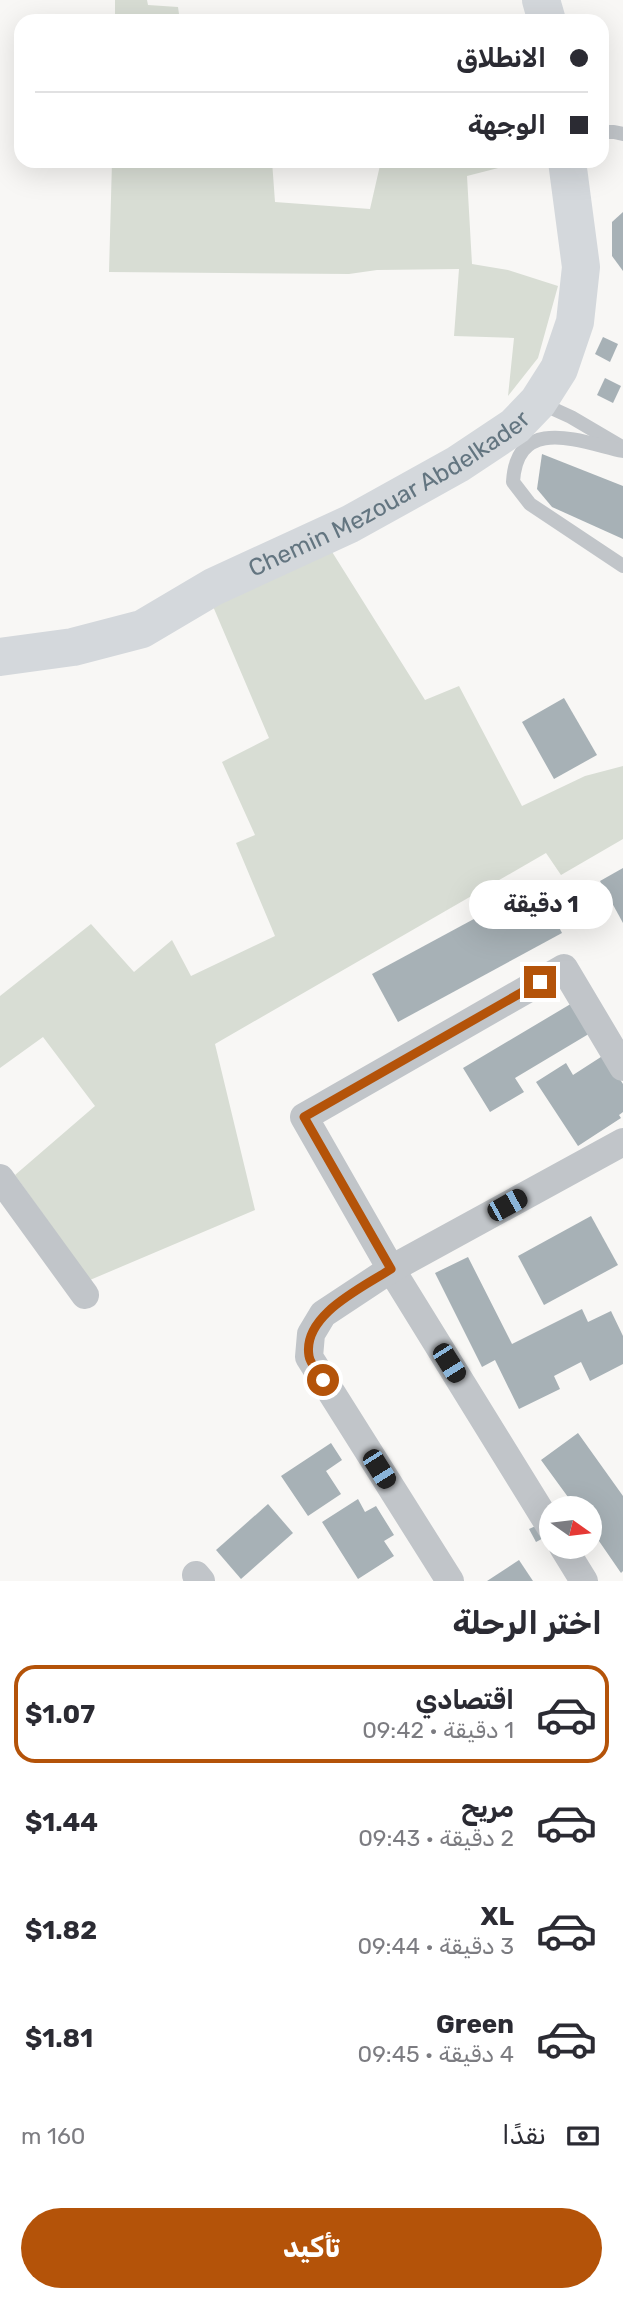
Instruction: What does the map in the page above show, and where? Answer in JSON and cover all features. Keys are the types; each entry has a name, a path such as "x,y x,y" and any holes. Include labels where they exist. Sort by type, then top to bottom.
{"street":[{"name":"Chemin Mezouar Abdelkader","path":"0,657 73,647 142,629 213,587 350,524 458,464 515,426 538,402 559,369 575,322 581,267 568,168"},
{"path":"539,1509 391,1269 304,1117 564,968 623,1067"},
{"path":"450,1581 309,1357 311,1334 323,1314 391,1269 623,1142"},
{"path":"0,1178 85,1295"},
{"path":"570,1559 584,1581"}],"lane":[{"path":"538,402 571,417 623,450"},
{"path":"623,450 559,437 539,438 525,447 514,469 513,482 530,503 623,566"}],"shaded area":[{"path":"115,0 147,0 148,5 178,7 179,14 115,14"},
{"path":"112,168 273,168 275,202 370,209 379,168 498,168 467,176 472,264 508,270 558,286 538,358 508,396 514,338 454,336 459,269 377,270 349,274 109,272"},
{"path":"329,547 425,700 459,686 522,806 585,776 623,766 623,839 561,875 546,853 215,1044 255,1210 90,1280 15,1175 95,1106 43,1037 0,1068 0,996 91,924 134,972 172,940 191,976 275,936 236,843 255,835 222,762 269,738 212,604"}],"building":[{"path":"623,212 623,271 612,256 612,222"},
{"path":"603,337 618,344 610,362 595,354"},
{"path":"605,378 621,386 613,403 597,395"},
{"path":"542,454 623,486 623,539 552,507 537,489"},
{"path":"564,698 597,755 554,779 522,722"},
{"path":"623,868 623,923 600,881"},
{"path":"537,885 562,933 398,1022 372,974"},
{"path":"574,1002 592,1032 515,1078 524,1092 490,1112 463,1068"},
{"path":"604,1055 623,1084 623,1112 619,1115 621,1118 578,1146 536,1082 566,1063 573,1075"},
{"path":"591,1216 618,1265 544,1305 518,1256"},
{"path":"468,1257 512,1344 582,1309 588,1322 611,1311 623,1336 623,1364 590,1381 581,1362 554,1376 560,1389 519,1409 495,1360 482,1367 435,1273"},
{"path":"578,1433 623,1496 621,1573 602,1545 602,1496 567,1496 541,1460"},
{"path":"331,1443 342,1460 326,1471 341,1494 308,1516 281,1476"},
{"path":"358,1499 365,1512 376,1506 394,1535 384,1541 394,1556 358,1579 322,1522"},
{"path":"268,1504 293,1533 241,1579 216,1550"},
{"path":"539,1524 539,1540 536,1542 529,1529"},
{"path":"519,1560 533,1581 487,1581"}],"route":[{"path":"323,1380 309,1357 311,1334 323,1314 391,1269 304,1117 540,982"}]}
